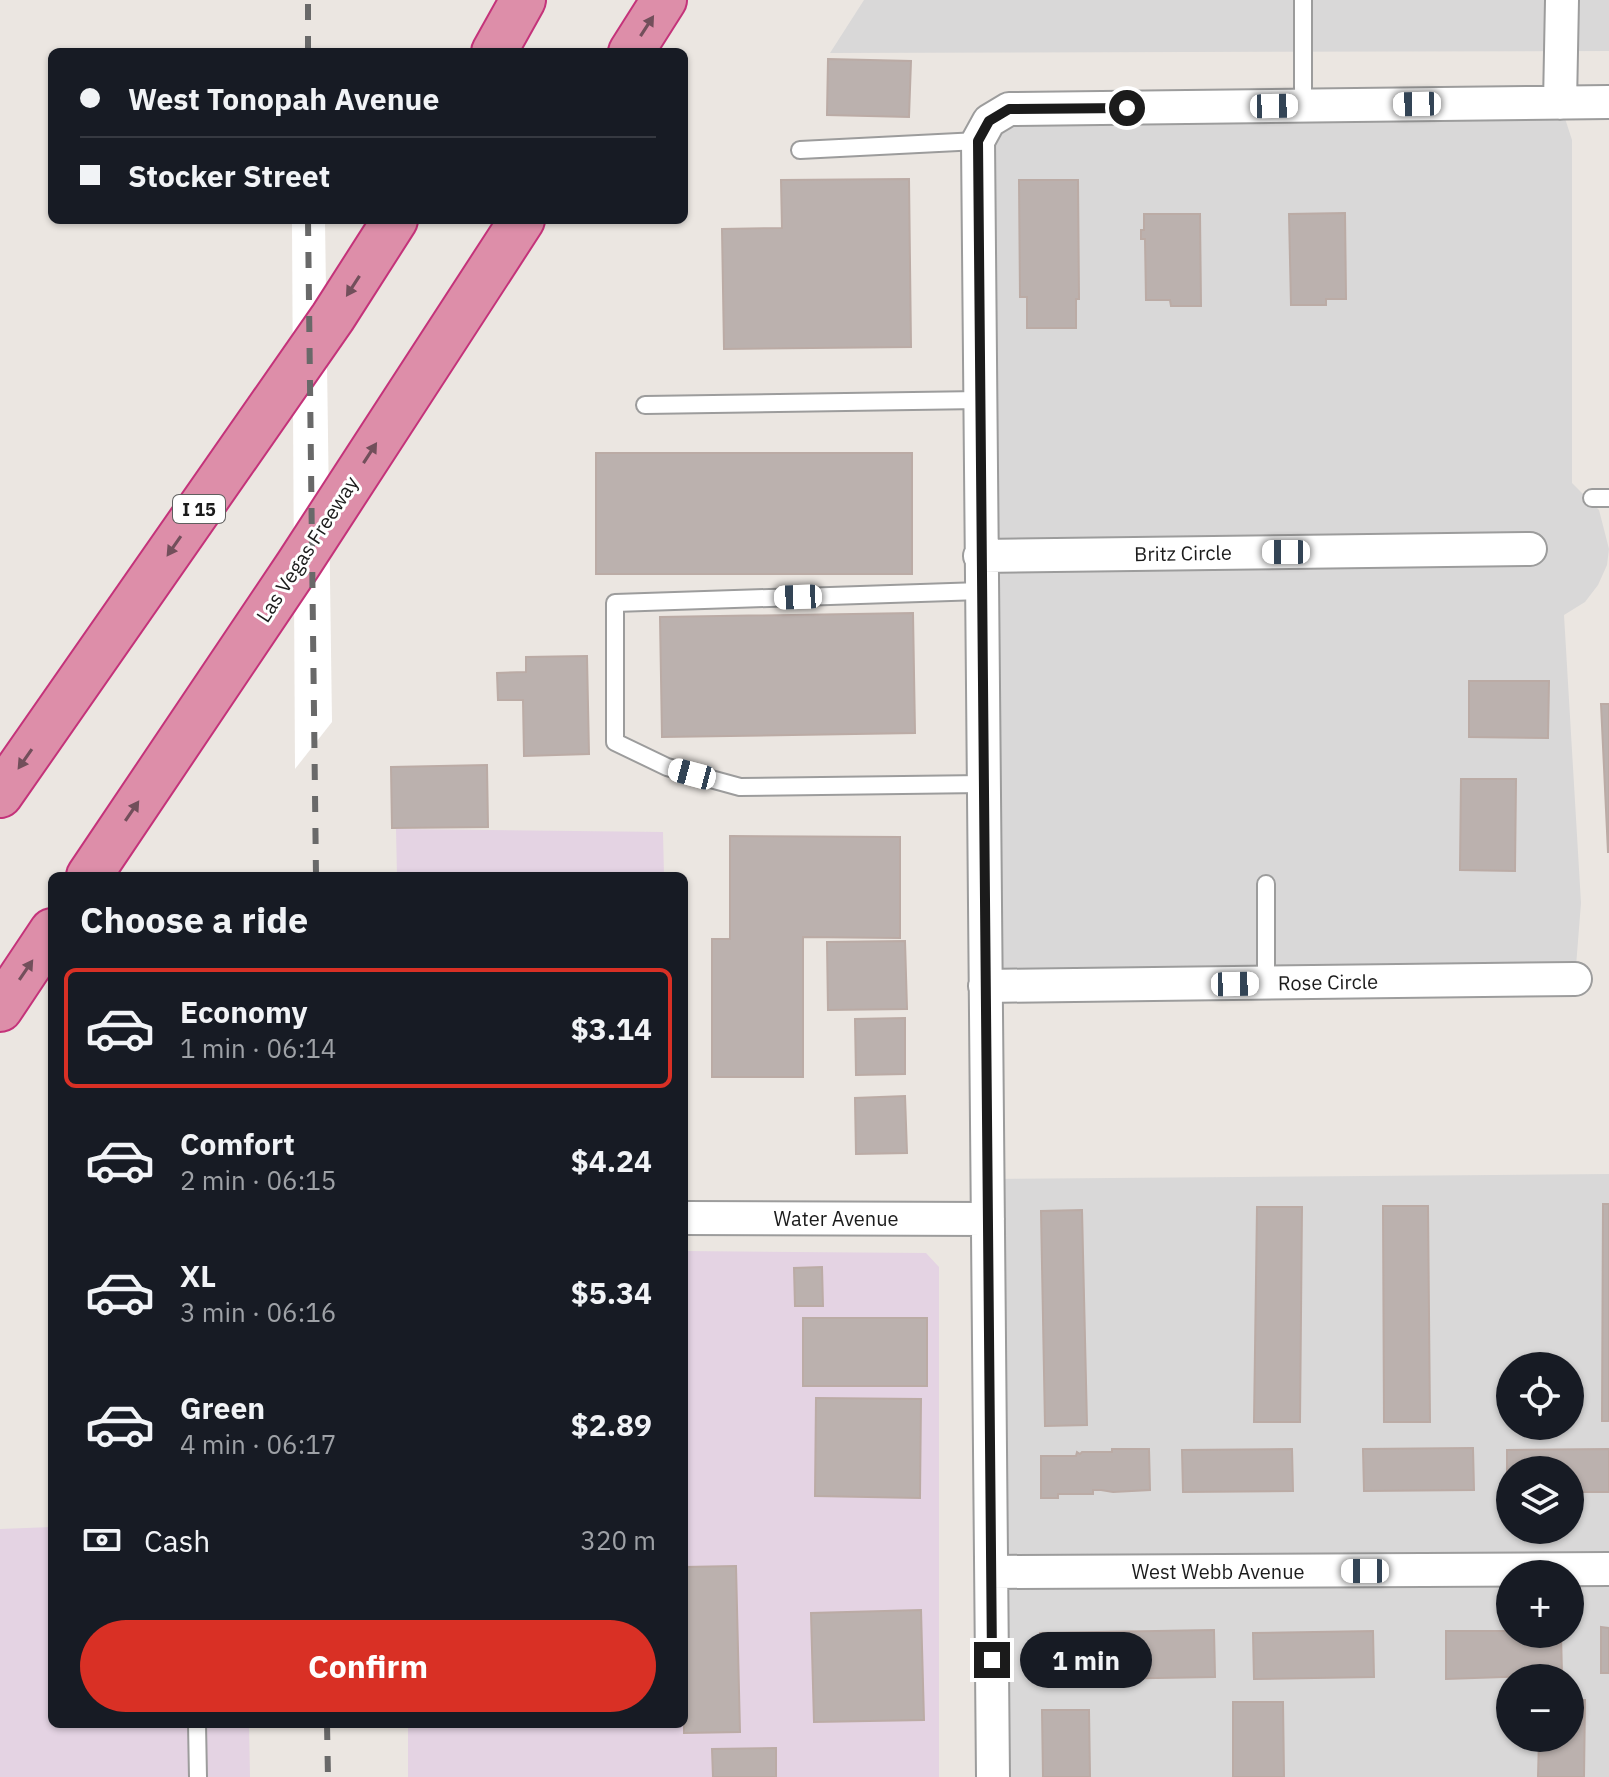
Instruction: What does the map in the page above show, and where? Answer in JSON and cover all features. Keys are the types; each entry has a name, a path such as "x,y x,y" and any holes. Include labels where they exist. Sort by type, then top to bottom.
{"highway":[{"path":"479,48 499,0"},
{"path":"496,48 523,0"},
{"path":"634,48 664,0"},
{"name":"I 15","path":"0,795 333,317 392,224"},
{"name":"Las Vegas Freeway","path":"92,872 298,565 519,224"},
{"path":"0,1009 48,937"}],"street":[{"path":"1560,103 1562,0"},
{"path":"993,1777 980,556 984,131 1009,109 1609,102"},
{"name":"Britz Circle","path":"980,556 1530,549"},
{"name":"Rose Circle","path":"985,986 1575,979"},
{"name":"Water Avenue","path":"688,1218 988,1219"},
{"name":"West Webb Avenue","path":"992,1572 1609,1569"}],"lane":[{"path":"1303,0 1303,105"},
{"path":"800,150 984,131"},
{"path":"645,405 980,400"},
{"path":"981,591 615,603 615,742 667,767 740,787 983,784"},
{"path":"1266,884 1266,983"},
{"path":"197,1728 198,1777"}],"shaded area":[{"path":"864,0 1609,0 1609,51 830,53"},
{"path":"1560,103 1572,140 1572,483 1599,510 1609,549 1607,565 1598,585 1585,602 1564,615 1581,903 1575,979 985,986 989,121"},
{"path":"396,829 663,832 664,872 397,872"},
{"path":"1609,1174 1609,1777 993,1777 987,1179"},
{"path":"688,1251 926,1253 939,1267 939,1777 408,1777 408,1728 688,1728"},
{"path":"48,1527 48,1728 249,1728 250,1777 0,1777 0,1529"}],"pier":[{"path":"292,224 325,224 332,722 295,769"}],"building":[{"path":"828,59 911,61 909,117 827,115"},
{"path":"909,179 911,347 724,349 722,229 782,228 781,180"},
{"path":"1019,180 1078,180 1079,299 1076,299 1076,328 1027,328 1027,297 1020,297"},
{"path":"1345,213 1346,299 1326,299 1326,305 1291,305 1289,214"},
{"path":"1144,214 1200,214 1201,306 1171,306 1170,300 1146,300 1145,239 1141,239"},
{"path":"596,453 912,453 912,574 596,574"},
{"path":"913,613 915,733 662,737 660,617"},
{"path":"587,656 589,754 524,756 523,700 498,700 497,673 526,672 526,657"},
{"path":"1469,681 1549,681 1548,738 1469,737"},
{"path":"1601,704 1609,704 1609,852 1608,852"},
{"path":"487,765 488,827 392,828 391,767"},
{"path":"1461,779 1516,779 1515,871 1460,870"},
{"path":"730,836 900,837 900,938 803,937 803,1077 712,1077 712,939 730,939"},
{"path":"905,941 907,1009 828,1010 827,942"},
{"path":"905,1018 905,1074 856,1075 855,1019"},
{"path":"905,1096 907,1153 856,1154 855,1098"},
{"path":"1603,1204 1609,1204 1609,1421 1602,1421"},
{"path":"1383,1206 1428,1206 1430,1422 1384,1422"},
{"path":"1257,1207 1302,1207 1300,1422 1254,1422"},
{"path":"1082,1210 1087,1425 1045,1426 1041,1211"},
{"path":"822,1267 823,1306 795,1306 794,1268"},
{"path":"803,1318 927,1318 927,1386 803,1386"},
{"path":"816,1398 921,1399 920,1498 815,1496"},
{"path":"1473,1448 1474,1490 1364,1491 1363,1449"},
{"path":"1112,1449 1149,1449 1150,1490 1093,1490 1093,1494 1058,1494 1058,1498 1041,1498 1041,1456 1076,1456 1077,1452 1112,1452"},
{"path":"1292,1449 1293,1491 1183,1492 1182,1450"},
{"path":"1609,1449 1609,1492 1584,1492 1584,1456 1507,1456 1507,1450"},
{"path":"736,1566 740,1732 684,1733 684,1728 688,1728 688,1567"},
{"path":"921,1610 924,1720 814,1722 811,1613"},
{"path":"1601,1627 1609,1628 1609,1673 1601,1673"},
{"path":"1214,1630 1215,1677 1040,1680 1040,1633"},
{"path":"1373,1631 1374,1677 1254,1679 1253,1633"},
{"path":"1446,1631 1496,1631 1496,1648 1561,1648 1562,1664 1496,1664 1496,1677 1446,1679"},
{"path":"1585,1700 1584,1777 1538,1777 1539,1752 1584,1752"},
{"path":"1233,1702 1283,1702 1284,1777 1233,1777"},
{"path":"1042,1710 1089,1710 1090,1777 1043,1777"},
{"path":"776,1748 776,1777 713,1777 712,1749"}],"railway":[{"path":"308,0 308,48"},
{"path":"308,224 316,872"},
{"path":"327,1728 328,1777"}],"route":[{"path":"992,1660 978,141 989,121 1009,109 1127,108"}]}
